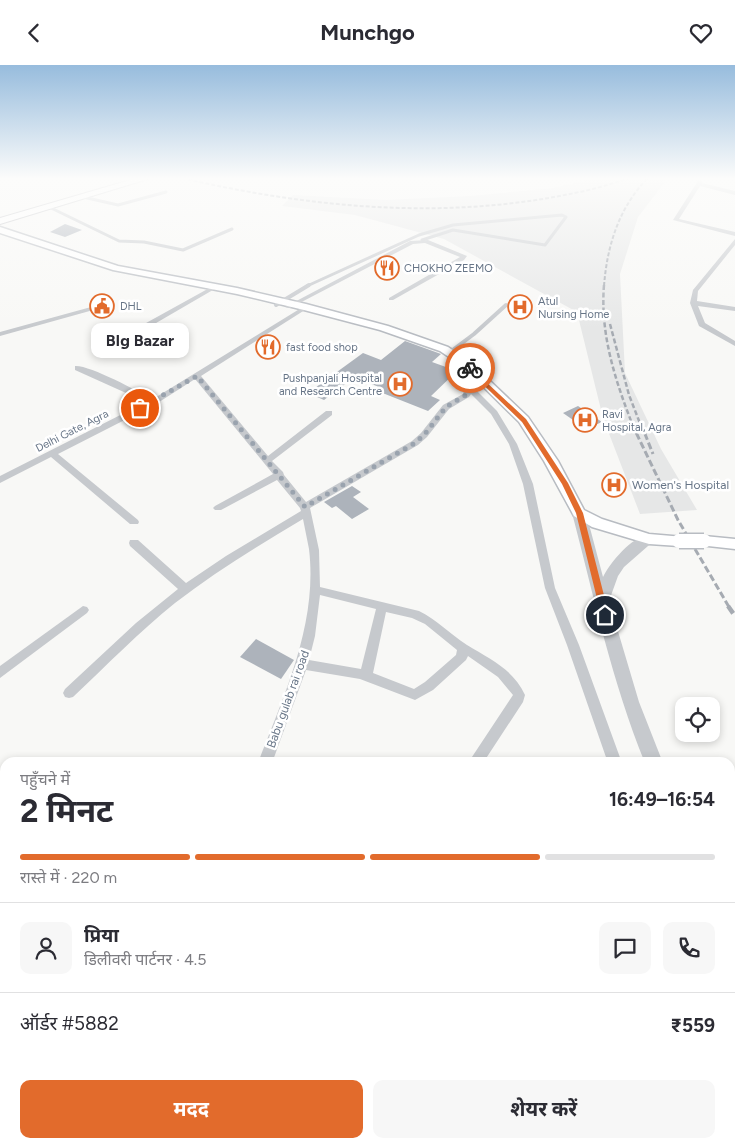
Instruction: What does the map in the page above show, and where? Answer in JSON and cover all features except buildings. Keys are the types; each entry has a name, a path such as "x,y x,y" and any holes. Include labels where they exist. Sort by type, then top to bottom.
{"main road":[{"path":"2,233 102,270 295,306 384,328 450,352 465,363 524,420 551,461 579,513 597,523 648,539 735,544"}],"street":[{"path":"712,229 735,234"},
{"path":"391,299 464,257 422,240"},
{"name":"Delhi Gate, Agra","path":"0,480 153,402 197,376 295,306 412,242 422,240"},
{"path":"735,241 695,291 693,303 702,324 735,344"},
{"path":"107,332 129,335 212,289"},
{"path":"693,303 735,309"},
{"path":"0,334 102,305"},
{"path":"69,693 140,627 185,589 305,510 415,443 424,435 446,407 466,395 468,391 467,385 462,375 465,363"},
{"path":"78,368 153,402"},
{"name":"Babu gulab rai road","path":"197,376 280,474 305,510 314,550 315,590 309,636 302,664 267,757"},
{"path":"467,385 494,413 513,444 528,484 550,588 573,645 613,757"},
{"path":"268,460 329,413"},
{"path":"53,454 134,522"},
{"path":"218,508 280,474"},
{"path":"579,513 608,630 626,690 652,757"},
{"path":"602,600 610,573 615,565 648,539"},
{"path":"134,543 185,589"},
{"path":"315,590 415,614 429,621 464,648 496,667 514,685 519,695 517,703 479,757"},
{"path":"366,675 382,606"},
{"path":"0,673 83,610"},
{"path":"302,664 366,675 415,695 429,686 462,657 464,648"}],"lane":[{"path":"94,229 119,241 128,243 144,242 183,250 232,229"},
{"path":"295,306 309,285 419,235 441,229"},
{"path":"422,240 453,230 544,245 556,229"},
{"path":"450,352 506,305"}],"shaded area":[{"path":"405,229 634,229 620,274 625,373 661,449 697,510 640,514 603,418 577,312 444,239"}],"railway":[{"path":"604,286 608,256 616,229"},
{"path":"604,285 604,321 610,357 633,426"},
{"path":"610,324 629,395 641,426"},
{"path":"632,424 678,520 729,607"},
{"path":"641,424 653,454"},
{"path":"728,606 735,616"}],"way so far":[{"path":"140,408 197,376 280,474 305,507 415,443 424,435 446,407 466,395 468,391 467,385 462,375 465,363 470,368"}],"place":[{"name":"CHOKHO ZEEMO","path":"387,268"},
{"name":"DHL","path":"102,306"},
{"name":"Atul Nursing Home","path":"520,307"},
{"name":"fast food shop","path":"268,347"},
{"name":"Pushpanjali Hospital and Research Centre","path":"400,384"},
{"name":"BIg Bazar","path":"140,408"},
{"name":"Ravi Hospital, Agra","path":"585,420"},
{"name":"Women's Hospital","path":"614,485"}],"route":[{"path":"470,368 524,420 565,483 579,513 605,615"}]}
